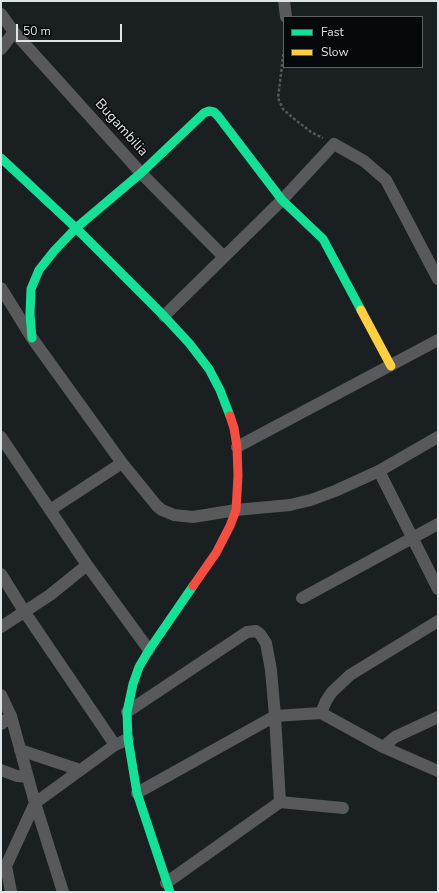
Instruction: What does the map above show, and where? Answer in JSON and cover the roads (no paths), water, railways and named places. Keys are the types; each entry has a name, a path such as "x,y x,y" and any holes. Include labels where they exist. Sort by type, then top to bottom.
{"street":[{"path":"284,1 286,16"},
{"name":"Bugambilia","path":"1,14 14,32 141,173 224,257"},
{"path":"1,49 14,32"},
{"path":"32,338 30,314 32,289 39,270 54,251 76,228 141,173 204,113 209,111 214,112 218,116 282,200 323,239 391,366"},
{"path":"164,316 282,200 334,144 364,161 386,180 438,279"},
{"path":"1,158 76,228 189,343 212,376 228,409 234,428 237,447 238,476 236,510 224,539 216,553 149,650 139,667 133,684 128,712 128,739 137,793 168,888 280,802 343,808"},
{"path":"1,288 32,338 122,463 157,506 168,513 193,517 236,510 290,505 311,500 379,471 438,437"},
{"path":"237,447 438,340"},
{"path":"1,436 87,565 149,650"},
{"path":"50,510 122,463"},
{"path":"379,471 438,589"},
{"path":"302,598 438,524"},
{"path":"1,627 50,595 87,565"},
{"path":"1,574 24,611 115,745"},
{"path":"321,713 332,692 350,675 438,621"},
{"path":"128,712 247,632 256,631 266,643 271,670 280,802"},
{"path":"1,695 11,716 35,803 63,892"},
{"path":"137,793 275,716 321,713 383,747 438,772"},
{"path":"1,724 11,716"},
{"path":"383,747 395,737 438,717"},
{"path":"11,892 3,867 35,803 115,745 128,739"},
{"path":"20,750 80,770"},
{"path":"1,770 17,776 28,777"}]}
